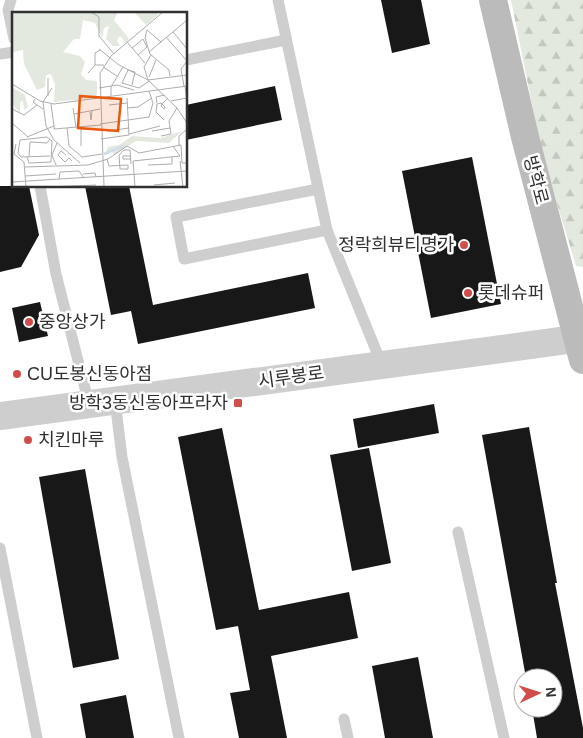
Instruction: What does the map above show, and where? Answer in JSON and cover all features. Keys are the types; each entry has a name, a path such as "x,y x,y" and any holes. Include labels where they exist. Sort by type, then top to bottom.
{"main road":[{"name":"방학로","path":"494,0 525,138 581,346"}],"street":[{"name":"시루봉로","path":"0,416 382,365 581,346"}],"lane":[{"path":"11,0 8,10 12,29"},
{"path":"278,0 327,230 382,365"},
{"path":"188,60 286,40"},
{"path":"40,188 56,274 122,457 179,738"},
{"path":"318,189 176,217 184,259 327,230"},
{"path":"458,532 504,738"},
{"path":"0,548 37,738"},
{"path":"344,719 348,738"}],"green space":[{"path":"511,0 583,0 583,267 576,266 542,154"}],"building":[{"path":"381,0 421,0 430,44 392,53"},
{"path":"275,86 282,120 188,140 188,105"},
{"path":"472,157 501,304 431,318 402,171"},
{"path":"0,186 29,188 39,235 21,267 0,272"},
{"path":"85,188 129,188 153,305 308,273 315,308 138,344 131,311 111,315"},
{"name":"중앙상가","path":"40,302 48,336 19,342 12,308"},
{"path":"434,404 439,433 358,448 353,419"},
{"path":"529,427 557,583 555,583 583,728 583,738 537,738 534,718 563,718 563,668 524,668 482,435"},
{"path":"222,428 259,610 349,592 358,638 271,656 287,738 239,738 230,693 250,690 238,626 216,630 178,437"},
{"path":"369,448 391,563 352,571 330,455"},
{"path":"85,469 119,659 73,668 39,477"},
{"path":"418,657 433,738 385,738 372,666"},
{"path":"126,695 134,738 86,738 80,704"}],"place":[{"name":"정락희뷰티명가","path":"464,245"},
{"name":"롯데슈퍼","path":"468,293"},
{"name":"중앙상가","path":"29,322"},
{"name":"CU도봉신동아점","path":"17,374"},
{"name":"방학3동신동아프라자","path":"238,403"},
{"name":"치킨마루","path":"28,440"}]}
